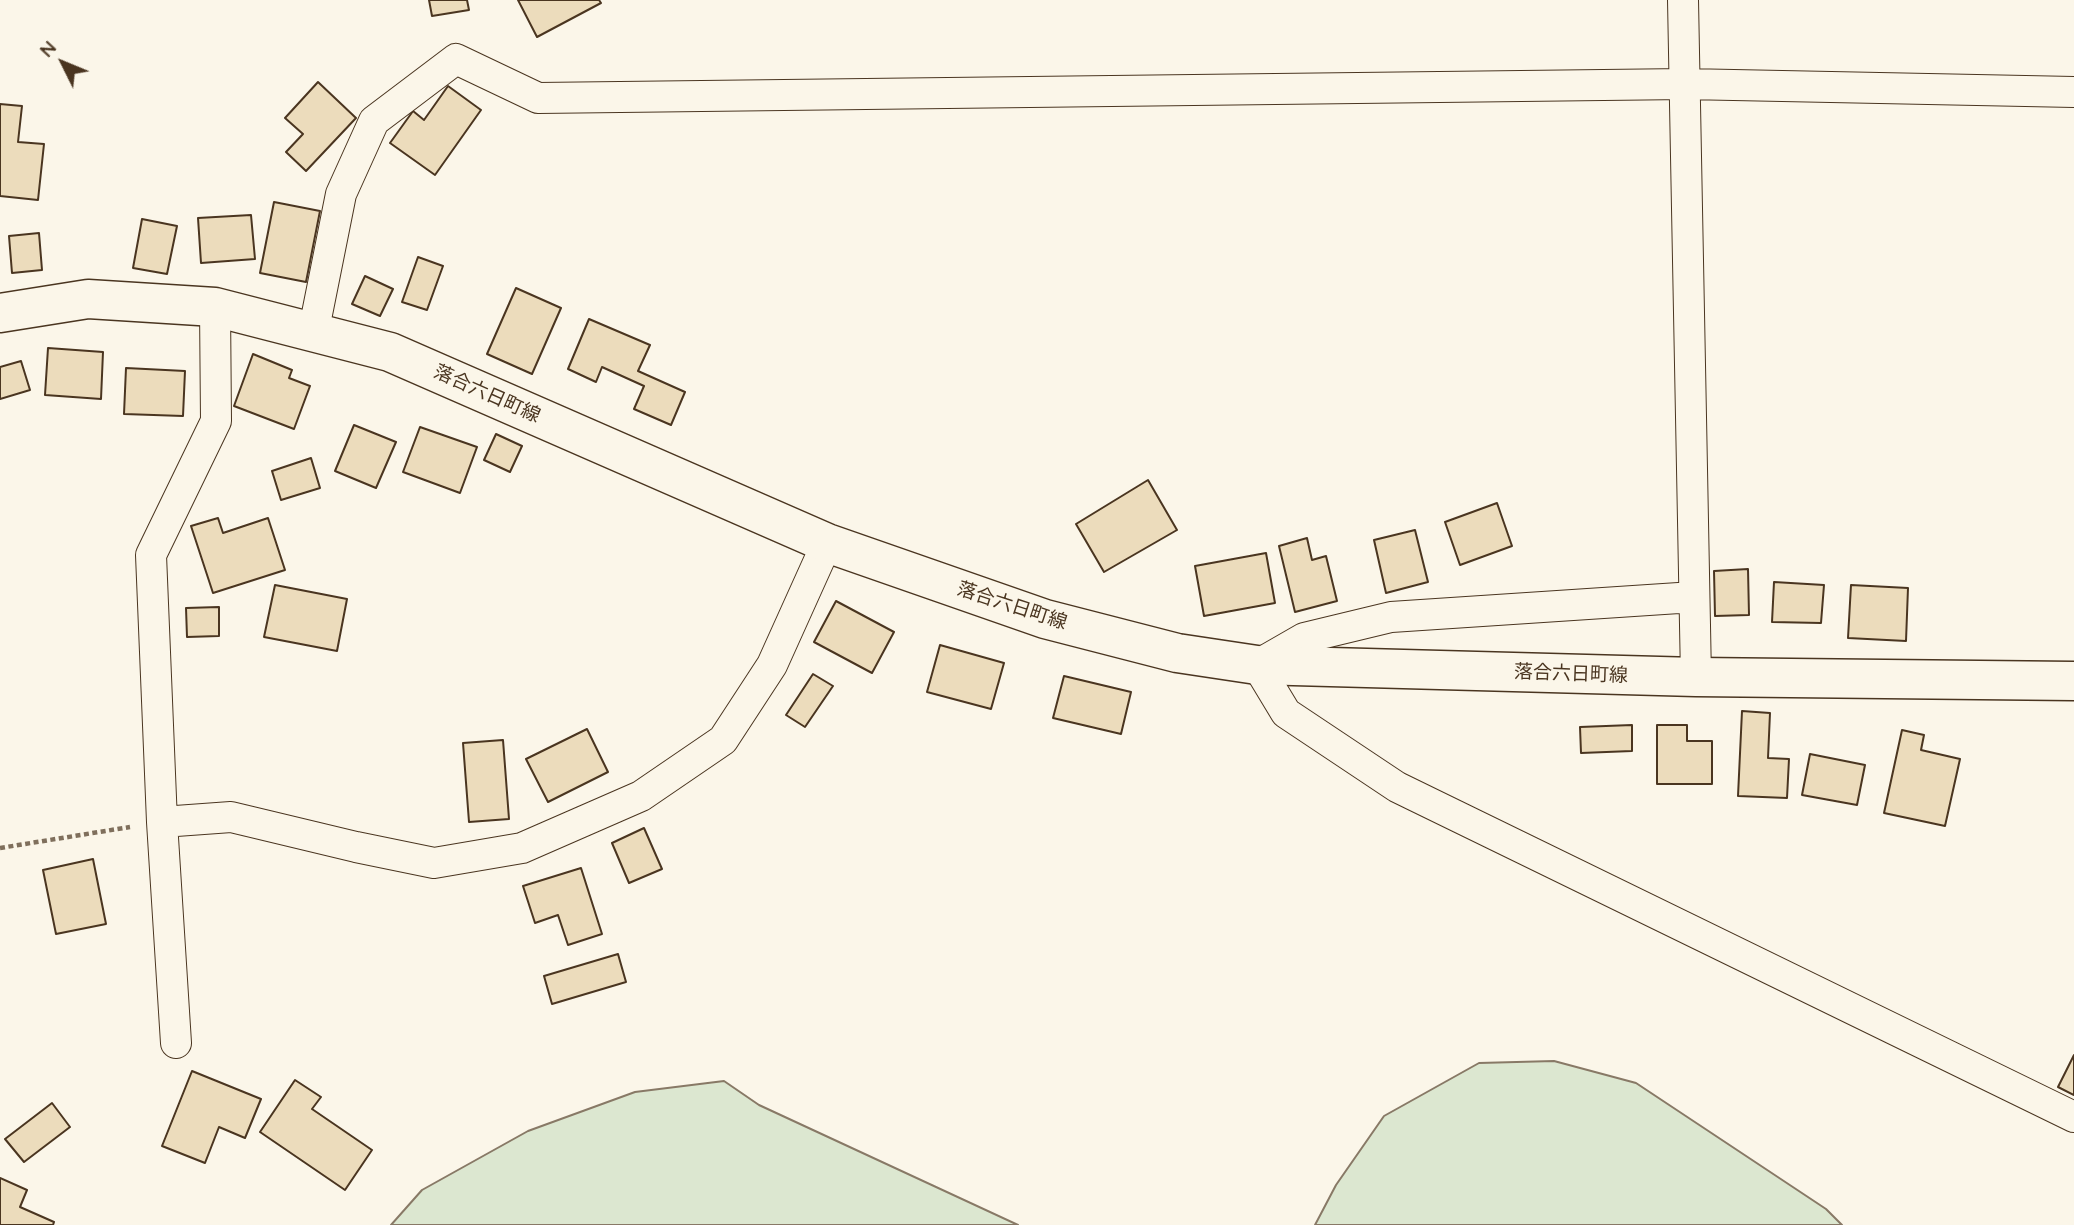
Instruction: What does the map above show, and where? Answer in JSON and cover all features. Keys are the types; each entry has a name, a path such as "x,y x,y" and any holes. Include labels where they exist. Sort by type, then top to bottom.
{"main road":[{"name":"落合六日町線","path":"0,313 88,299 215,307 390,352 827,543 1045,619 1177,653 1257,666 1696,677 2074,681"}],"street":[{"path":"1683,0 1696,677"},
{"path":"313,334 341,194 374,121 456,59 538,98 1685,84 2074,92"},
{"path":"176,1044 162,822 151,555 216,421 215,307"},
{"path":"162,822 231,817 434,863 522,848 641,796 723,740 772,665 827,543"},
{"path":"1694,597 1391,617 1304,638 1257,666 1286,713 1397,787 2074,1117"}],"path":[{"path":"0,848 162,822"}],"green space":[{"path":"1554,1061 1636,1083 1826,1209 1842,1225 1315,1225 1336,1185 1384,1116 1479,1063"},
{"path":"724,1081 759,1105 1018,1225 391,1225 422,1190 528,1131 635,1092"}],"building":[{"path":"429,0 467,0 469,10 432,16"},
{"path":"518,0 599,0 601,3 537,37"},
{"path":"318,82 356,118 306,171 286,152 303,134 285,118"},
{"path":"448,86 481,110 435,175 390,143 413,111 424,120"},
{"path":"0,104 22,106 18,142 44,144 38,200 0,196"},
{"path":"274,202 320,211 306,282 260,273"},
{"path":"251,215 255,259 201,263 198,218"},
{"path":"142,219 177,226 167,274 133,268"},
{"path":"39,233 42,270 12,273 9,236"},
{"path":"418,257 443,266 427,310 402,302"},
{"path":"365,276 393,289 380,316 352,304"},
{"path":"516,288 561,308 532,374 487,354"},
{"path":"589,319 650,345 638,371 685,392 671,425 634,409 644,386 602,367 596,382 568,369"},
{"path":"48,348 103,352 101,399 45,395"},
{"path":"253,354 292,370 289,378 310,386 294,429 234,406"},
{"path":"21,361 30,390 0,399 0,367"},
{"path":"126,368 185,371 183,416 124,414"},
{"path":"354,425 396,442 376,488 335,471"},
{"path":"420,427 477,447 460,493 403,472"},
{"path":"496,434 522,446 510,472 484,460"},
{"path":"311,458 320,488 281,500 272,471"},
{"path":"1148,480 1177,530 1104,572 1076,524"},
{"path":"1497,503 1512,546 1460,565 1445,522"},
{"path":"218,518 223,533 268,518 285,570 213,593 191,526"},
{"path":"1415,530 1428,582 1386,593 1374,540"},
{"path":"1307,538 1312,560 1326,556 1337,601 1295,612 1279,546"},
{"path":"1266,553 1275,603 1204,616 1195,566"},
{"path":"1748,569 1749,615 1715,616 1714,571"},
{"path":"1774,582 1824,585 1821,623 1772,622"},
{"path":"275,585 347,599 337,651 264,637"},
{"path":"1851,585 1908,588 1906,641 1848,638"},
{"path":"836,601 894,632 872,673 814,642"},
{"path":"219,607 219,636 187,637 186,608"},
{"path":"940,645 1004,663 991,709 927,692"},
{"path":"813,674 833,686 805,727 786,715"},
{"path":"1064,676 1131,692 1121,734 1053,718"},
{"path":"1742,711 1770,713 1768,758 1789,759 1787,798 1738,796"},
{"path":"1632,725 1632,751 1581,753 1580,727"},
{"path":"1657,725 1687,725 1687,741 1712,741 1712,784 1657,784"},
{"path":"587,729 608,772 548,802 526,759"},
{"path":"1902,730 1924,735 1921,750 1960,759 1945,826 1884,813"},
{"path":"503,740 509,819 469,822 463,743"},
{"path":"1810,754 1865,765 1857,805 1802,795"},
{"path":"644,828 662,869 629,883 612,843"},
{"path":"93,859 106,924 56,934 43,870"},
{"path":"581,868 602,934 568,945 558,915 535,923 523,886"},
{"path":"618,954 626,982 552,1004 544,976"},
{"path":"2074,1055 2074,1095 2058,1087"},
{"path":"192,1071 261,1099 245,1138 219,1127 205,1163 162,1146"},
{"path":"295,1080 321,1097 312,1109 372,1150 345,1190 260,1132"},
{"path":"52,1103 70,1127 24,1162 5,1139"},
{"path":"0,1178 27,1190 20,1207 54,1222 53,1225 0,1225"}]}
